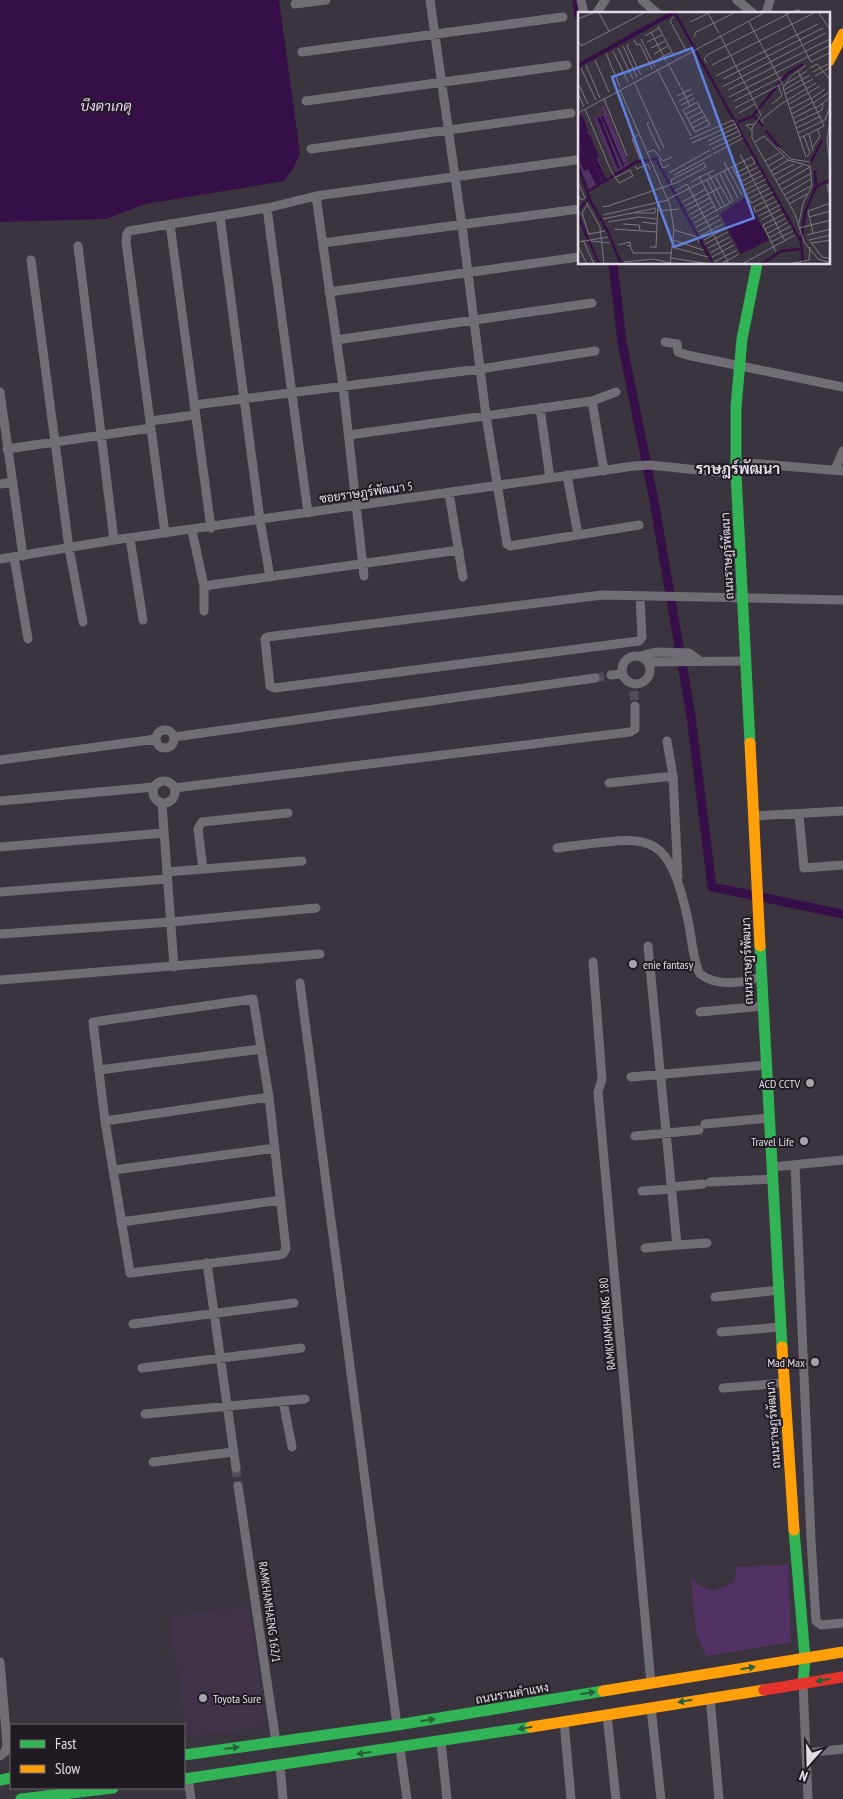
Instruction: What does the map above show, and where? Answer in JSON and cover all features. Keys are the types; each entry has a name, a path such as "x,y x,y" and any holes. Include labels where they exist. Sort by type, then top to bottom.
{"main road":[{"path":"830,59 843,34"},
{"name":"ถนนราษฏร์พัฒนา","path":"757,265 742,339 739,366 736,407 736,468 761,977 784,1384 805,1658 803,1684"},
{"name":"ถนนรามคำแหง","path":"185,1755 397,1725 843,1652"},
{"path":"186,1779 441,1742 843,1677"},
{"path":"296,1739 292,1748 294,1755 302,1762"},
{"path":"271,1743 274,1766"},
{"path":"21,1799 61,1797 107,1789"}],"street":[{"path":"295,4 326,0"},
{"path":"430,0 462,226 486,416 508,546 639,526"},
{"path":"597,12 604,0"},
{"path":"642,0 656,12"},
{"path":"737,0 752,12"},
{"path":"302,52 564,17"},
{"path":"306,101 567,65"},
{"path":"311,149 571,113"},
{"path":"165,534 125,238 130,231 137,228 267,208 316,196 576,160"},
{"path":"316,196 343,386 364,576"},
{"path":"267,208 308,513"},
{"path":"322,244 578,209"},
{"path":"220,216 243,398 270,578"},
{"path":"170,224 211,528"},
{"path":"78,246 114,540"},
{"path":"329,292 578,257"},
{"path":"30,260 69,548 84,622"},
{"path":"336,340 592,303"},
{"path":"665,342 678,344 680,353 843,387"},
{"path":"194,405 480,369 595,351"},
{"path":"0,392 3,436 7,449 28,639"},
{"path":"349,435 592,401 616,392"},
{"path":"592,401 604,471"},
{"path":"540,408 550,478"},
{"path":"7,449 101,436 196,415"},
{"path":"839,470 843,451"},
{"name":"ซอยราษฎร์พัฒนา 5","path":"0,559 114,540 192,531 634,466 839,470"},
{"path":"568,476 578,535"},
{"path":"0,484 11,482"},
{"path":"449,493 464,577"},
{"path":"192,531 204,586 204,611"},
{"path":"130,539 143,620"},
{"path":"204,586 459,550"},
{"path":"640,596 642,637 638,641 276,688 270,686 266,637 602,595 843,600"},
{"path":"648,662 650,673 644,682 634,688 626,681 622,674 622,664 630,656 666,652 694,659"},
{"path":"640,656 648,662 694,659 746,661"},
{"path":"611,676 622,674"},
{"path":"0,760 156,739 158,746 164,749 170,748 174,743 174,737 595,678"},
{"path":"174,788 630,732 635,729 636,724 635,706"},
{"path":"668,741 673,776 678,880 700,974 715,981 745,982 761,977"},
{"path":"609,783 673,776"},
{"path":"0,801 154,787 164,781 170,783 174,788 173,799 162,804"},
{"path":"154,787 152,794 162,804"},
{"path":"162,804 174,967"},
{"path":"754,816 800,815 843,811"},
{"path":"203,869 198,829 202,822 288,813"},
{"path":"800,815 804,868 843,865"},
{"path":"0,846 164,833"},
{"path":"557,848 634,839 652,844 662,851 678,880"},
{"path":"0,892 167,875 203,869 302,861"},
{"path":"0,934 171,922 316,908"},
{"path":"648,946 668,1133 677,1245"},
{"path":"0,980 320,954"},
{"name":"RAMKHAMHAENG 180","path":"593,962 602,1079 598,1092 651,1684"},
{"path":"300,983 397,1725"},
{"path":"254,999 269,1097 281,1200 286,1249 283,1254 130,1273 105,1121 99,1070 93,1022 254,999"},
{"path":"700,1012 763,1006"},
{"path":"99,1070 261,1049"},
{"path":"631,1077 767,1065"},
{"path":"105,1121 269,1097"},
{"path":"635,1136 770,1118"},
{"path":"114,1170 275,1148"},
{"path":"772,1166 843,1160"},
{"path":"795,1165 810,1540 816,1621 821,1625 843,1623"},
{"path":"642,1191 707,1183 773,1179"},
{"path":"121,1222 281,1200"},
{"path":"645,1248 708,1242"},
{"path":"208,1264 236,1468"},
{"path":"715,1297 779,1290"},
{"path":"133,1324 294,1303"},
{"path":"720,1332 781,1327"},
{"path":"142,1368 301,1348"},
{"path":"723,1388 784,1384"},
{"path":"145,1414 305,1399"},
{"path":"283,1401 292,1447"},
{"path":"153,1462 233,1452"},
{"name":"RAMKHAMHAENG 162/1","path":"238,1486 271,1743"},
{"path":"795,1541 810,1540"},
{"path":"0,1662 7,1744 5,1752 0,1756"},
{"path":"803,1684 808,1799"},
{"path":"710,1697 719,1799"},
{"path":"651,1708 661,1799"},
{"path":"607,1715 616,1799"},
{"path":"564,1721 571,1799"},
{"path":"441,1742 447,1799"},
{"path":"400,1748 407,1799"},
{"path":"806,1753 843,1748"},
{"path":"274,1766 283,1799"},
{"path":"186,1779 191,1799"}],"shaded area":[{"path":"788,1565 791,1642 706,1656 696,1632 691,1579 695,1580 700,1586 714,1591 734,1582 737,1567"},
{"path":"249,1606 266,1726 187,1737 170,1617"}],"water":[{"name":"บึงตาเกตุ","path":"0,0 279,0 300,154 293,169 284,181 145,204 106,219 0,222"}],"waterway":[{"path":"577,0 578,12"},
{"path":"613,265 622,342 654,501 691,716 712,887 843,914"}],"tunnel":[{"path":"595,678 611,675"},
{"path":"634,691 635,706"},
{"path":"236,1468 238,1486"}],"traffic: fast":[{"path":"750,743 736,474 736,407 742,339 757,265"},
{"path":"760,946 782,1347"},
{"path":"794,1530 805,1658"},
{"path":"803,1684 805,1658"},
{"path":"185,1755 397,1725 603,1691"},
{"path":"185,1779 531,1727"},
{"path":"0,1780 10,1778"},
{"path":"21,1799 105,1789"}],"traffic: slow":[{"path":"830,59 843,34"},
{"path":"750,743 760,946"},
{"path":"782,1347 794,1530"},
{"path":"603,1691 843,1652"},
{"path":"531,1727 764,1690"}],"traffic: jam":[{"path":"764,1690 843,1677"}],"place":[{"name":"enie fantasy","path":"633,964"},
{"name":"ACD CCTV","path":"810,1083"},
{"name":"Travel Life","path":"804,1141"},
{"name":"Mad Max","path":"815,1362"},
{"name":"Toyota Sure","path":"203,1698"}],"district":[{"name":"ราษฎร์พัฒนา","path":"738,468"}]}
